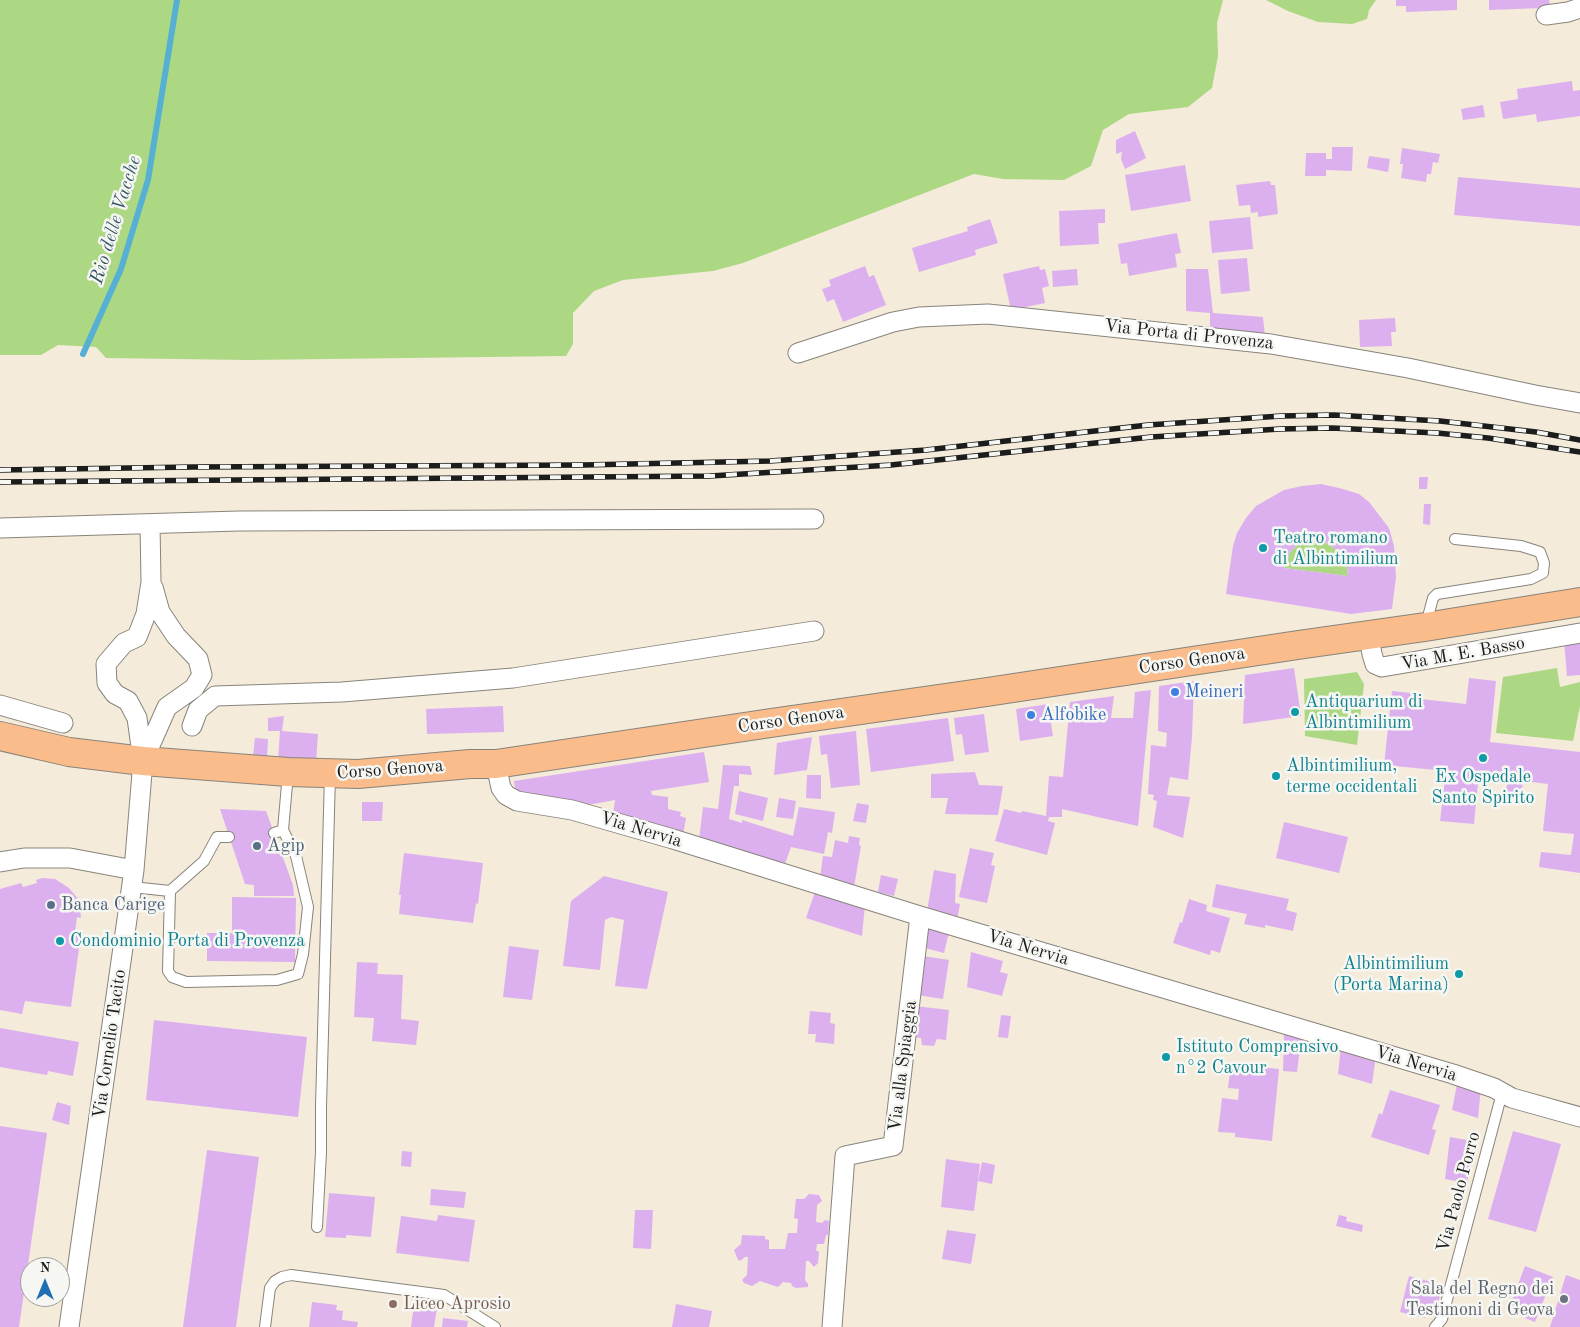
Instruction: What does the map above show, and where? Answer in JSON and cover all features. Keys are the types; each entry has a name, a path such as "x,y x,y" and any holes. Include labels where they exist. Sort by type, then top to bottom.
{"main road":[{"name":"Corso Genova","path":"0,736 68,752 143,761 288,772 330,774 403,771 470,764 496,764 1369,636 1580,602"}],"street":[{"path":"1546,15 1580,8"},
{"name":"Via Porta di Provenza","path":"798,353 902,321 927,317 988,314 1271,344 1408,368 1580,403"},
{"path":"0,528 239,522 814,519"},
{"path":"143,761 137,718 128,701 115,694 107,682 106,664 124,643 137,637 146,614 152,582 150,524"},
{"path":"143,761 167,707 194,688 202,675 198,659 176,636 160,612 152,582"},
{"path":"192,726 198,710 215,696 342,692 513,678 814,631"},
{"name":"Via M. E. Basso","path":"1369,636 1375,664 1393,666 1580,633"},
{"path":"0,705 63,723"},
{"name":"Via Cornelio Tacito","path":"69,1327 133,878 143,761"},
{"name":"Via Nervia","path":"496,764 500,788 506,795 517,801 572,810 698,847 920,916 1453,1074 1494,1088 1512,1098 1580,1118"},
{"path":"0,862 24,858 70,858 133,878"},
{"name":"Via alla Spiaggia","path":"832,1327 845,1156 893,1146 920,916"}],"lane":[{"path":"1425,627 1430,606 1437,594 1532,579 1543,573 1544,563 1540,552 1521,546 1455,539"},
{"path":"229,836 217,837 204,861 170,891 168,971 172,977 186,982 277,980 298,974 303,954 308,907 296,856 278,832 288,772"},
{"path":"317,1227 322,1152 321,1106 330,774"},
{"path":"133,878 170,891"},
{"name":"Via Paolo Porro","path":"1435,1327 1442,1319 1502,1093"},
{"path":"265,1327 270,1288 275,1281 291,1275 444,1294 495,1327"}],"green space":[{"path":"0,0 1223,0 1217,23 1218,56 1212,88 1188,107 1129,114 1103,130 1091,166 1064,180 1003,179 974,174 743,263 713,271 623,280 594,291 573,313 573,344 566,356 248,360 106,358 96,347 58,345 41,355 0,355"},
{"path":"1266,0 1376,0 1369,10 1367,19 1352,24 1318,22 1288,11"},
{"path":"1314,540 1323,541 1339,551 1347,567 1348,576 1284,568 1290,552 1297,545"},
{"path":"1557,668 1560,687 1580,682 1580,706 1573,741 1496,733 1503,677"},
{"path":"1357,672 1364,684 1357,745 1305,736 1304,679"}],"building":[{"path":"1396,0 1457,0 1457,10 1406,12 1406,6 1396,6"},
{"path":"1489,0 1549,0 1550,5 1542,5 1542,8 1489,10"},
{"path":"1572,81 1573,91 1580,90 1580,116 1537,122 1536,114 1503,119 1500,102 1518,99 1517,89"},
{"path":"1483,105 1485,117 1463,120 1461,109"},
{"path":"1135,131 1146,158 1125,169 1121,159 1122,152 1116,154 1116,140"},
{"path":"1332,147 1353,147 1352,171 1326,170 1326,176 1305,176 1306,153 1326,153 1326,159 1332,159"},
{"path":"1402,148 1440,154 1438,163 1433,162 1431,174 1427,174 1426,182 1401,178 1403,164 1400,164"},
{"path":"1369,156 1390,159 1388,172 1367,168"},
{"path":"1185,165 1191,201 1131,211 1125,175"},
{"path":"1458,177 1580,188 1580,226 1454,215"},
{"path":"1270,181 1271,185 1275,185 1278,214 1258,217 1258,212 1251,213 1250,205 1239,206 1236,185"},
{"path":"1105,209 1105,223 1098,223 1099,244 1060,246 1059,211"},
{"path":"1250,217 1253,249 1212,253 1209,221"},
{"path":"990,219 998,243 975,250 976,255 919,272 912,248 968,231 967,227"},
{"path":"1177,233 1181,253 1175,254 1177,267 1129,276 1127,263 1121,264 1118,244"},
{"path":"1247,258 1250,291 1221,294 1218,260"},
{"path":"865,266 869,277 874,275 886,305 843,322 834,299 827,302 822,289 831,286 829,280"},
{"path":"1039,266 1040,270 1045,269 1049,286 1042,288 1045,303 1011,310 1003,274"},
{"path":"1077,269 1078,285 1053,287 1052,271"},
{"path":"1186,269 1208,269 1213,313 1263,317 1265,337 1210,329 1210,313 1186,311"},
{"path":"1395,318 1396,332 1391,332 1392,346 1360,347 1359,320"},
{"path":"1419,477 1428,477 1427,489 1419,489"},
{"name":"Teatro romano di Albintimilium","path":"1321,484 1359,494 1369,502 1389,528 1394,546 1396,577 1392,609 1351,614 1226,594 1233,546 1237,533 1246,518 1256,506 1284,490","holes":["1314,540 1323,541 1339,551 1347,567 1348,576 1284,568 1290,552 1297,545"]},
{"path":"1424,504 1431,504 1430,525 1423,524"},
{"path":"1580,640 1580,675 1567,676 1564,641"},
{"path":"1294,668 1301,716 1243,724 1245,675"},
{"name":"Ex Ospedale Santo Spirito","path":"1469,678 1496,681 1490,742 1580,752 1580,873 1539,867 1541,852 1571,855 1574,834 1543,831 1548,784 1523,781 1521,796 1506,794 1508,776 1479,773 1474,824 1440,821 1446,771 1384,765 1392,691 1421,694 1421,699 1466,704"},
{"path":"1194,681 1188,780 1170,777 1167,795 1190,797 1183,838 1153,827 1157,801 1153,800 1154,795 1148,794 1151,745 1166,747 1167,733 1158,731 1159,686"},
{"path":"1151,690 1138,826 1062,809 1062,817 1049,817 1048,821 1055,823 1047,855 995,841 1004,809 1046,816 1049,776 1063,777 1070,702 1114,696 1111,718 1133,718 1135,692"},
{"path":"1048,704 1053,736 1020,741 1016,709"},
{"path":"503,706 504,732 427,734 426,709"},
{"path":"984,714 989,752 965,755 962,734 956,735 954,718"},
{"path":"284,716 282,731 318,734 316,763 278,760 280,731 268,731 268,718"},
{"path":"948,718 954,761 871,772 866,729"},
{"path":"856,731 860,785 831,788 827,754 821,755 819,736"},
{"path":"812,737 807,770 774,775 777,743"},
{"path":"255,738 268,739 267,757 253,756"},
{"path":"704,752 709,782 651,791 652,795 668,797 668,809 681,812 680,816 686,818 683,835 613,814 615,800 582,806 516,795 514,781"},
{"path":"723,765 750,766 752,775 739,774 739,786 734,786 729,819 742,823 742,820 793,836 799,807 835,812 832,833 828,832 824,854 791,847 785,864 699,840 703,807 718,809"},
{"path":"975,772 979,785 1003,786 998,815 945,814 948,798 931,798 931,774"},
{"path":"807,775 821,775 821,799 806,798"},
{"path":"739,791 768,798 763,821 735,814"},
{"path":"779,798 796,801 793,819 776,817"},
{"path":"362,802 383,802 382,821 362,821"},
{"path":"857,803 869,805 866,823 853,821"},
{"path":"220,809 266,811 293,885 294,896 254,896 254,885 245,884"},
{"path":"1284,822 1348,837 1339,873 1276,858"},
{"path":"849,836 860,838 859,845 861,846 854,887 820,877 823,856 832,857 835,840 848,843"},
{"path":"970,848 994,853 991,865 995,866 987,903 959,897"},
{"path":"404,853 483,863 478,904 476,903 473,923 399,914 401,895 399,895"},
{"path":"934,870 956,874 955,903 960,904 957,920 927,911"},
{"path":"881,875 898,879 894,896 878,892"},
{"path":"604,876 668,892 647,989 615,986 624,920 611,917 605,920 600,970 563,966 571,901"},
{"name":"Condominio Porta di Provenza","path":"42,878 55,879 69,888 79,900 81,918 77,917 75,933 81,934 71,1007 25,1001 22,1014 0,1010 0,889 21,883 23,887 37,883 36,880"},
{"path":"1216,884 1289,899 1286,910 1297,913 1293,931 1265,925 1265,928 1244,924 1247,914 1212,907"},
{"path":"816,889 865,905 862,936 806,918"},
{"path":"232,897 296,898 295,962 207,961 207,933 232,933"},
{"path":"1189,899 1207,905 1206,911 1230,918 1220,953 1211,950 1210,955 1173,943 1180,922 1182,923"},
{"path":"927,923 950,928 944,953 921,947"},
{"path":"509,946 539,950 532,1000 503,997"},
{"path":"971,952 1003,961 1000,972 1008,974 1002,996 967,987"},
{"path":"923,956 949,960 943,999 917,995"},
{"path":"357,962 378,963 377,974 403,975 401,1019 419,1021 416,1045 372,1041 374,1018 354,1017"},
{"path":"915,1006 949,1010 946,1040 937,1039 934,1046 922,1045 921,1038 912,1037"},
{"path":"810,1011 831,1013 830,1023 835,1024 834,1044 815,1042 816,1034 808,1034"},
{"path":"1001,1015 1011,1016 1008,1038 998,1037"},
{"path":"154,1020 307,1037 298,1117 146,1100"},
{"path":"0,1028 79,1042 73,1076 48,1071 47,1075 0,1067"},
{"path":"1284,1034 1315,1042 1314,1048 1300,1048 1297,1072 1283,1071"},
{"path":"1341,1046 1376,1055 1372,1084 1338,1074"},
{"path":"1231,1064 1279,1069 1272,1141 1235,1137 1235,1133 1218,1132 1222,1098 1238,1100 1239,1089 1228,1088"},
{"path":"1458,1079 1481,1087 1478,1118 1452,1110"},
{"path":"1390,1090 1440,1105 1432,1129 1436,1130 1429,1155 1371,1137 1379,1113 1382,1115"},
{"path":"57,1102 71,1106 69,1125 52,1120"},
{"path":"0,1126 47,1133 29,1257 20,1257 20,1307 22,1307 19,1327 0,1327"},
{"path":"1513,1131 1561,1144 1536,1232 1488,1219"},
{"path":"1450,1137 1467,1140 1467,1155 1471,1156 1467,1183 1445,1179"},
{"path":"207,1150 259,1157 236,1327 183,1327"},
{"path":"402,1151 412,1152 411,1167 401,1166"},
{"path":"946,1159 980,1164 974,1211 941,1207"},
{"path":"982,1162 995,1165 992,1184 978,1181"},
{"path":"431,1189 466,1192 464,1208 430,1205"},
{"path":"329,1193 375,1197 371,1237 346,1235 346,1238 325,1237"},
{"path":"809,1194 819,1195 822,1201 817,1205 816,1222 829,1221 828,1235 826,1235 824,1244 817,1244 816,1250 819,1252 818,1263 814,1267 809,1261 806,1261 805,1280 808,1287 796,1288 791,1283 783,1282 778,1287 760,1281 752,1286 744,1283 742,1280 747,1275 748,1257 740,1261 738,1260 734,1250 741,1244 742,1235 765,1236 765,1239 769,1240 769,1249 785,1249 788,1233 797,1233 798,1219 794,1218 796,1199 804,1199"},
{"path":"635,1210 653,1210 651,1249 633,1248"},
{"path":"438,1215 475,1220 469,1262 396,1253 401,1216 437,1221"},
{"path":"1339,1215 1347,1217 1346,1221 1363,1225 1362,1232 1336,1226"},
{"path":"947,1230 976,1234 971,1264 942,1259"},
{"path":"1525,1266 1553,1277 1535,1322 1508,1311"},
{"path":"1566,1275 1580,1280 1580,1327 1550,1327"},
{"path":"1409,1276 1443,1285 1437,1307 1429,1304 1425,1318 1400,1312"},
{"path":"312,1302 337,1305 336,1310 343,1311 342,1320 358,1322 357,1327 309,1327"},
{"path":"676,1304 712,1311 709,1327 672,1327"},
{"path":"414,1305 437,1308 434,1327 411,1327"},
{"path":"443,1318 468,1321 467,1327 442,1327"}],"waterway":[{"name":"Rio delle Vacche","path":"83,354 121,269 148,180 177,0"}],"railway":[{"path":"0,470 583,465 770,461 926,450 1148,425 1281,416 1334,415 1440,421 1536,432 1580,440"},
{"path":"0,482 710,476 891,465 1151,437 1280,429 1332,428 1437,433 1488,438 1580,452"}],"place":[{"name":"Teatro romano di Albintimilium","path":"1263,548"},
{"name":"Meineri","path":"1175,692"},
{"name":"Antiquarium di Albintimilium","path":"1295,712"},
{"name":"Alfobike","path":"1031,715"},
{"name":"Ex Ospedale Santo Spirito","path":"1483,758"},
{"name":"Albintimilium, terme occidentali","path":"1276,776"},
{"name":"Agip","path":"257,846"},
{"name":"Banca Carige","path":"51,905"},
{"name":"Condominio Porta di Provenza","path":"60,941"},
{"name":"Albintimilium (Porta Marina)","path":"1459,974"},
{"name":"Istituto Comprensivo n°2 Cavour","path":"1166,1057"},
{"name":"Sala del Regno dei Testimoni di Geova","path":"1564,1299"},
{"name":"Liceo Aprosio","path":"393,1304"}]}
